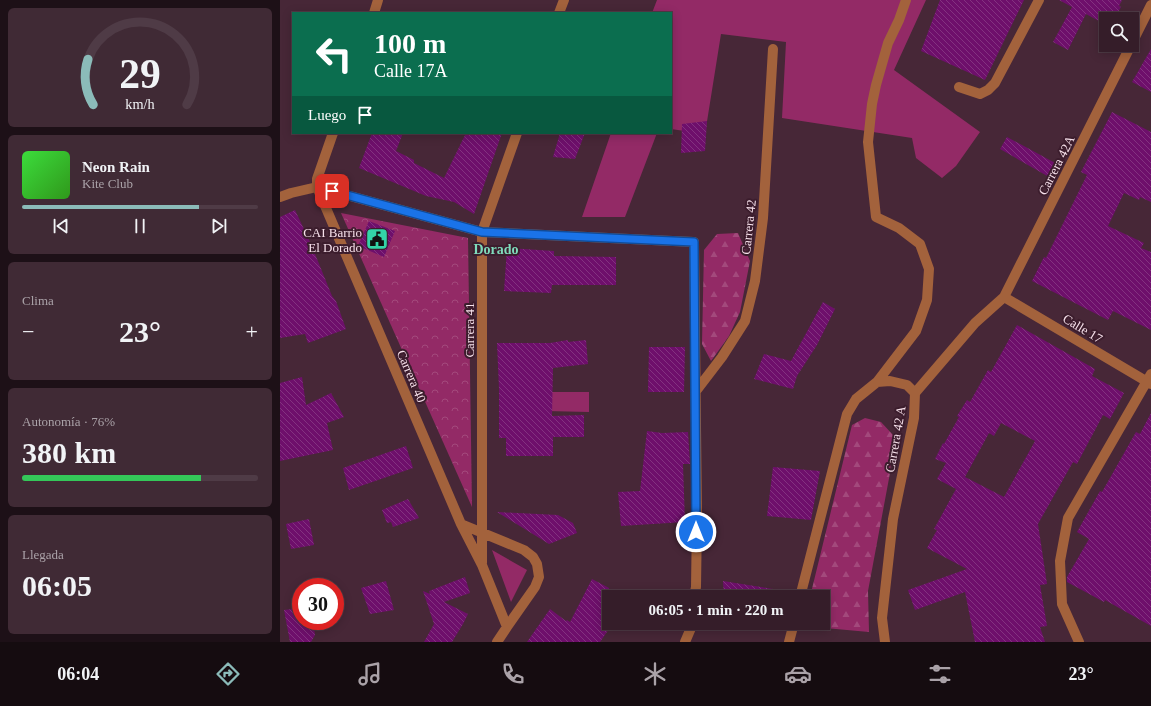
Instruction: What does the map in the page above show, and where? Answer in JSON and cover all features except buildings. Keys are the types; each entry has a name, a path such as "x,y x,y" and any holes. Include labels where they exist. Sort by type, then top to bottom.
{"street":[{"path":"374,12 378,0"},
{"path":"559,12 564,0"},
{"path":"802,590 847,414 856,398 877,382 916,331 927,300 929,269 920,244 899,228 876,217 868,142 872,104 876,85 888,43 899,20 906,0"},
{"path":"959,87 980,94 988,90 995,83 1039,0"},
{"name":"Carrera 42A","path":"1139,30 1151,5"},
{"name":"Carrera 42","path":"696,391 722,357 745,321 755,281 763,218 774,50"},
{"name":"Carrera 42A","path":"1004,297 1128,52"},
{"path":"317,187 317,179 333,134"},
{"name":"Carrera 41","path":"482,565 482,232 517,134"},
{"path":"280,196 317,187 482,232 694,242 696,391 695,590"},
{"name":"Carrera 40","path":"317,187 461,524 482,565 506,627"},
{"path":"915,393 975,323 1004,297"},
{"name":"Calle 17","path":"1004,297 1150,380"},
{"path":"1079,642 1062,604 1060,561 1068,518 1150,380"},
{"name":"Carrera 42 A","path":"877,382 890,381 906,385 915,393 914,418 893,519 882,618 885,642"},
{"path":"461,524 524,550 533,557 537,564 539,577 535,587 497,642"},
{"path":"685,642 690,630"},
{"path":"789,642 792,630"}],"green space":[{"path":"657,0 926,0 894,70 980,132 956,166 942,178 916,158 912,138 782,118 786,42 721,34 705,134 672,129 672,12 652,12"},
{"path":"611,134 657,134 625,217 582,217"},
{"path":"341,213 468,238 472,507"},
{"path":"738,233 750,261 740,312 729,336 711,361 702,344 704,250 717,234"},
{"path":"546,392 589,392 589,412 546,411"},
{"path":"865,418 881,422 893,435 890,473 868,591 869,632 830,628 830,590 812,590 852,425"},
{"path":"492,550 527,570 511,602"}],"place":[{"name":"CAI Barrio El Dorado","path":"377,239"}],"district":[{"name":"Dorado","path":"496,249"}],"route":[{"path":"332,191 482,232 694,242 696,532"}]}
